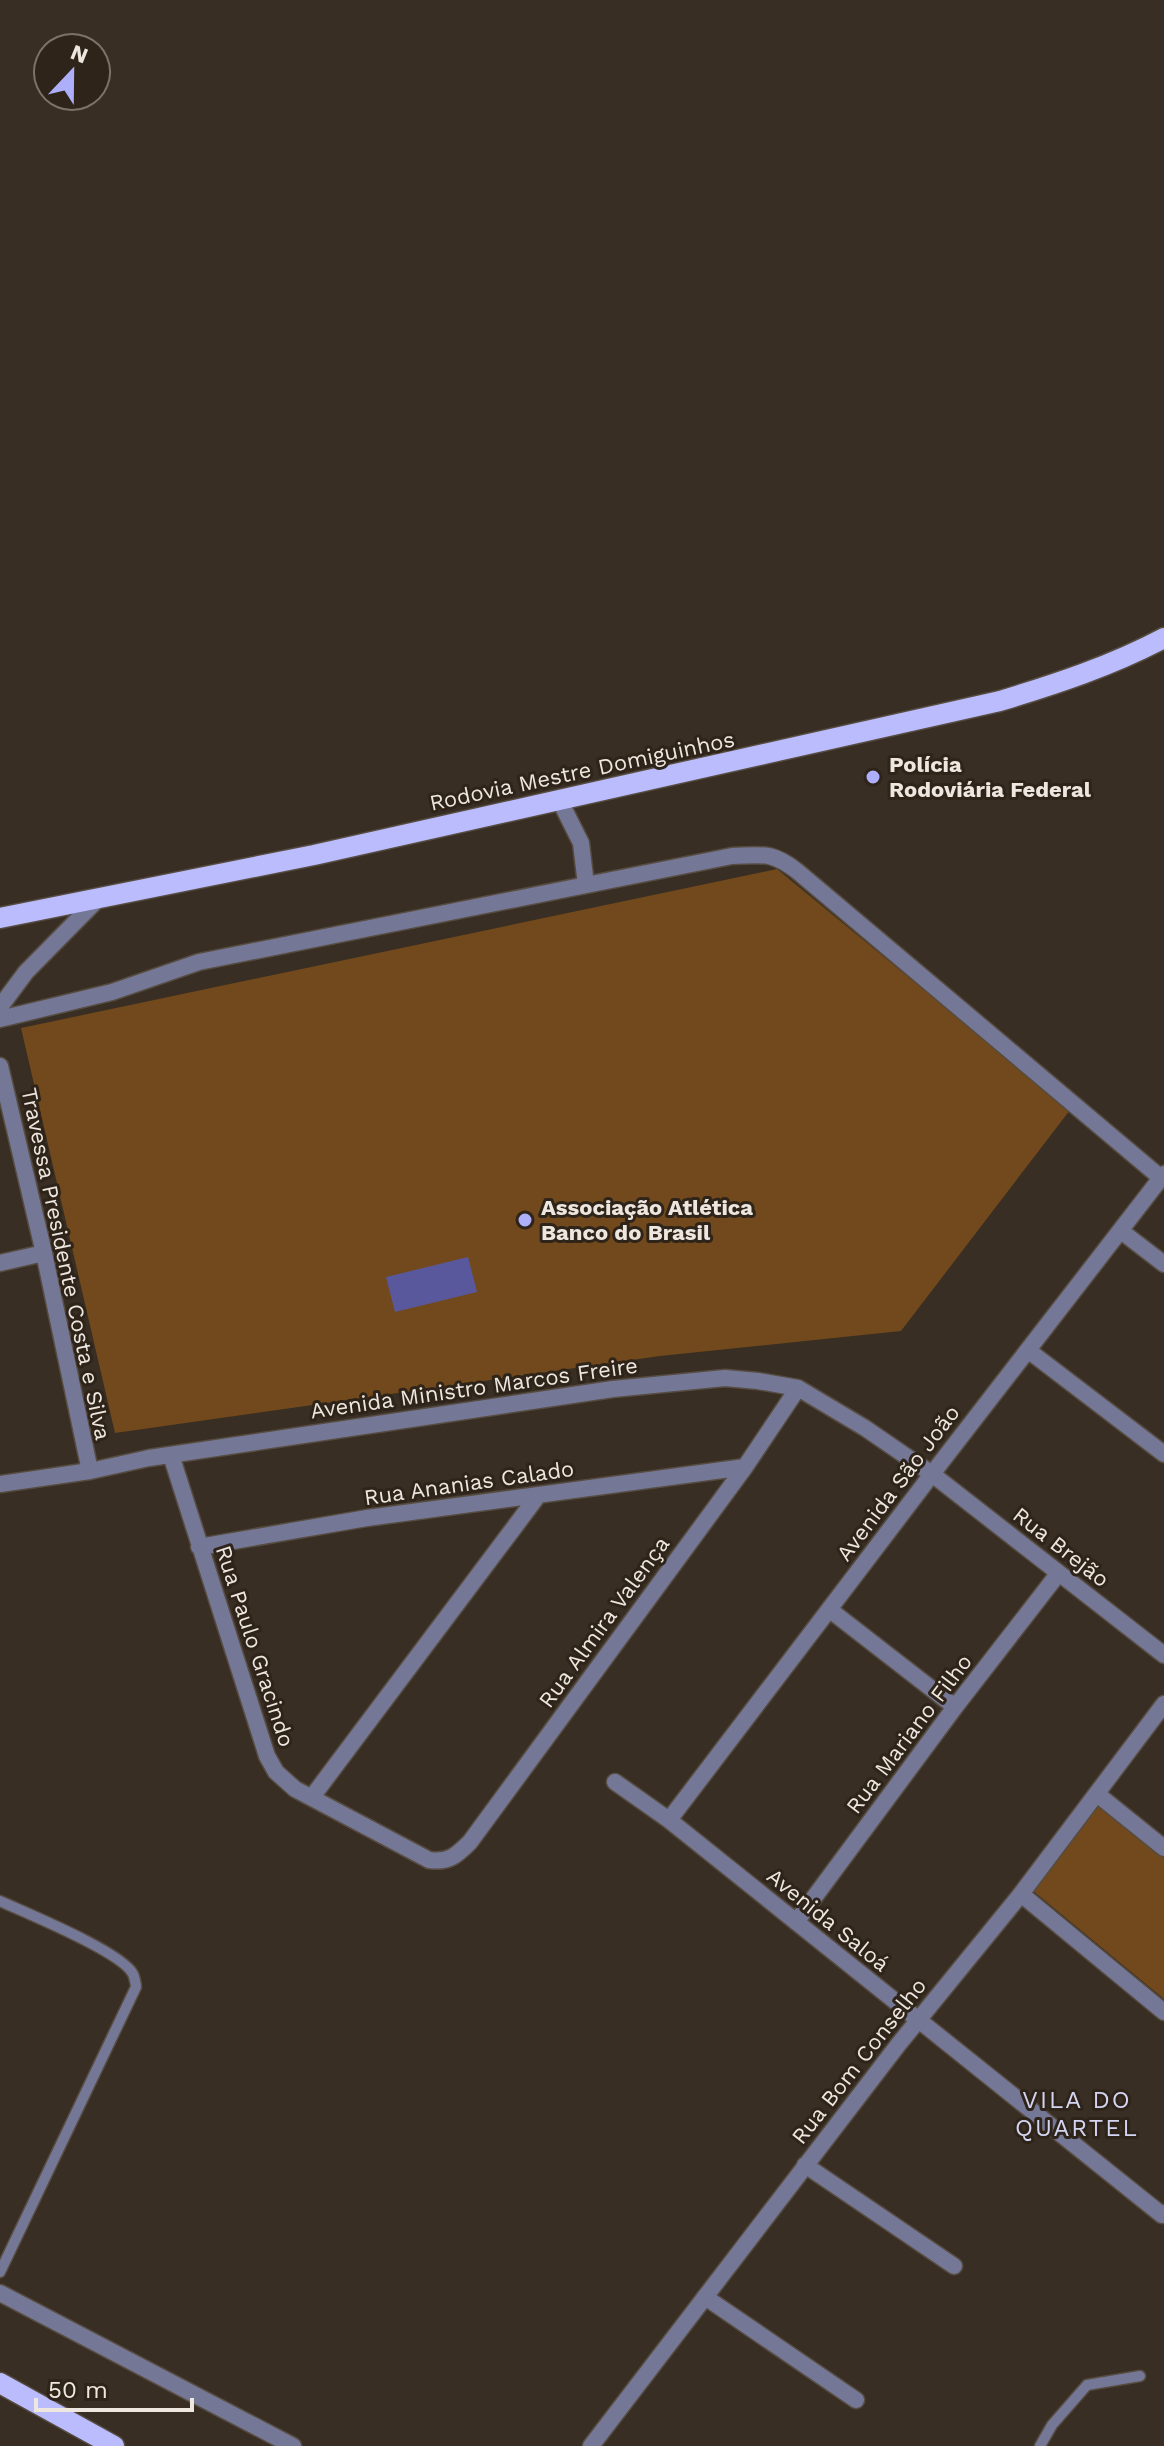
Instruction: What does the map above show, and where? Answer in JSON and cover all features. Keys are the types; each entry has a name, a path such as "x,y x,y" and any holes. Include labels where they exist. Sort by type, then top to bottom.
{"main road":[{"name":"Rodovia Mestre Domiguinhos","path":"0,918 560,801 1000,701 1068,681 1139,652 1164,638"},
{"path":"0,2383 114,2446"}],"street":[{"path":"560,801 581,843 586,885"},
{"path":"0,1019 112,992 199,962 732,856 770,855 797,871 1162,1176"},
{"path":"0,1007 26,972 98,899"},
{"name":"Travessa Presidente Costa e Silva","path":"0,1066 90,1471"},
{"name":"Avenida São João","path":"669,1820 1162,1176"},
{"path":"1121,1231 1164,1264"},
{"path":"0,1263 44,1253"},
{"path":"1029,1351 1164,1454"},
{"name":"Avenida Ministro Marcos Freire","path":"0,1484 90,1471 149,1458 613,1389 725,1378 798,1388 865,1428 932,1474"},
{"name":"Rua Almira Valença","path":"429,1860 441,1862 454,1858 470,1842 745,1467 798,1388"},
{"name":"Rua Paulo Gracindo","path":"171,1455 267,1756 276,1772 295,1789 429,1860"},
{"name":"Rua Ananias Calado","path":"199,1547 367,1518 745,1467"},
{"name":"Rua Brejão","path":"932,1474 1164,1655"},
{"path":"312,1797 537,1497"},
{"name":"Rua Mariano Filho","path":"796,1922 1058,1574"},
{"path":"830,1610 955,1707"},
{"name":"Rua Bom Conselho","path":"591,2446 918,2019 1021,1894 1164,1704"},
{"name":"Avenida Saloá","path":"615,1782 669,1820 1163,2214"},
{"path":"1097,1794 1164,1848"},
{"path":"1021,1894 1164,2012"},
{"path":"805,2165 954,2266"},
{"path":"0,2293 293,2446"},
{"path":"705,2297 856,2400"}],"lane":[{"path":"0,1901 104,1951 127,1967 134,1975 136,1987 0,2272"},
{"path":"1040,2446 1052,2425 1087,2385 1140,2376"}],"shaded area":[{"name":"Associação Atlética Banco do Brasil","path":"777,869 1070,1110 901,1331 660,1356 115,1433 21,1028"},
{"path":"468,1257 477,1292 395,1312 386,1277"},
{"path":"1098,1805 1164,1858 1164,1999 1032,1890"}],"place":[{"name":"Polícia Rodoviária Federal","path":"873,777"},
{"name":"Associação Atlética Banco do Brasil","path":"525,1220"}],"district":[{"name":"VILA DO QUARTEL","path":"1077,2114"}]}
